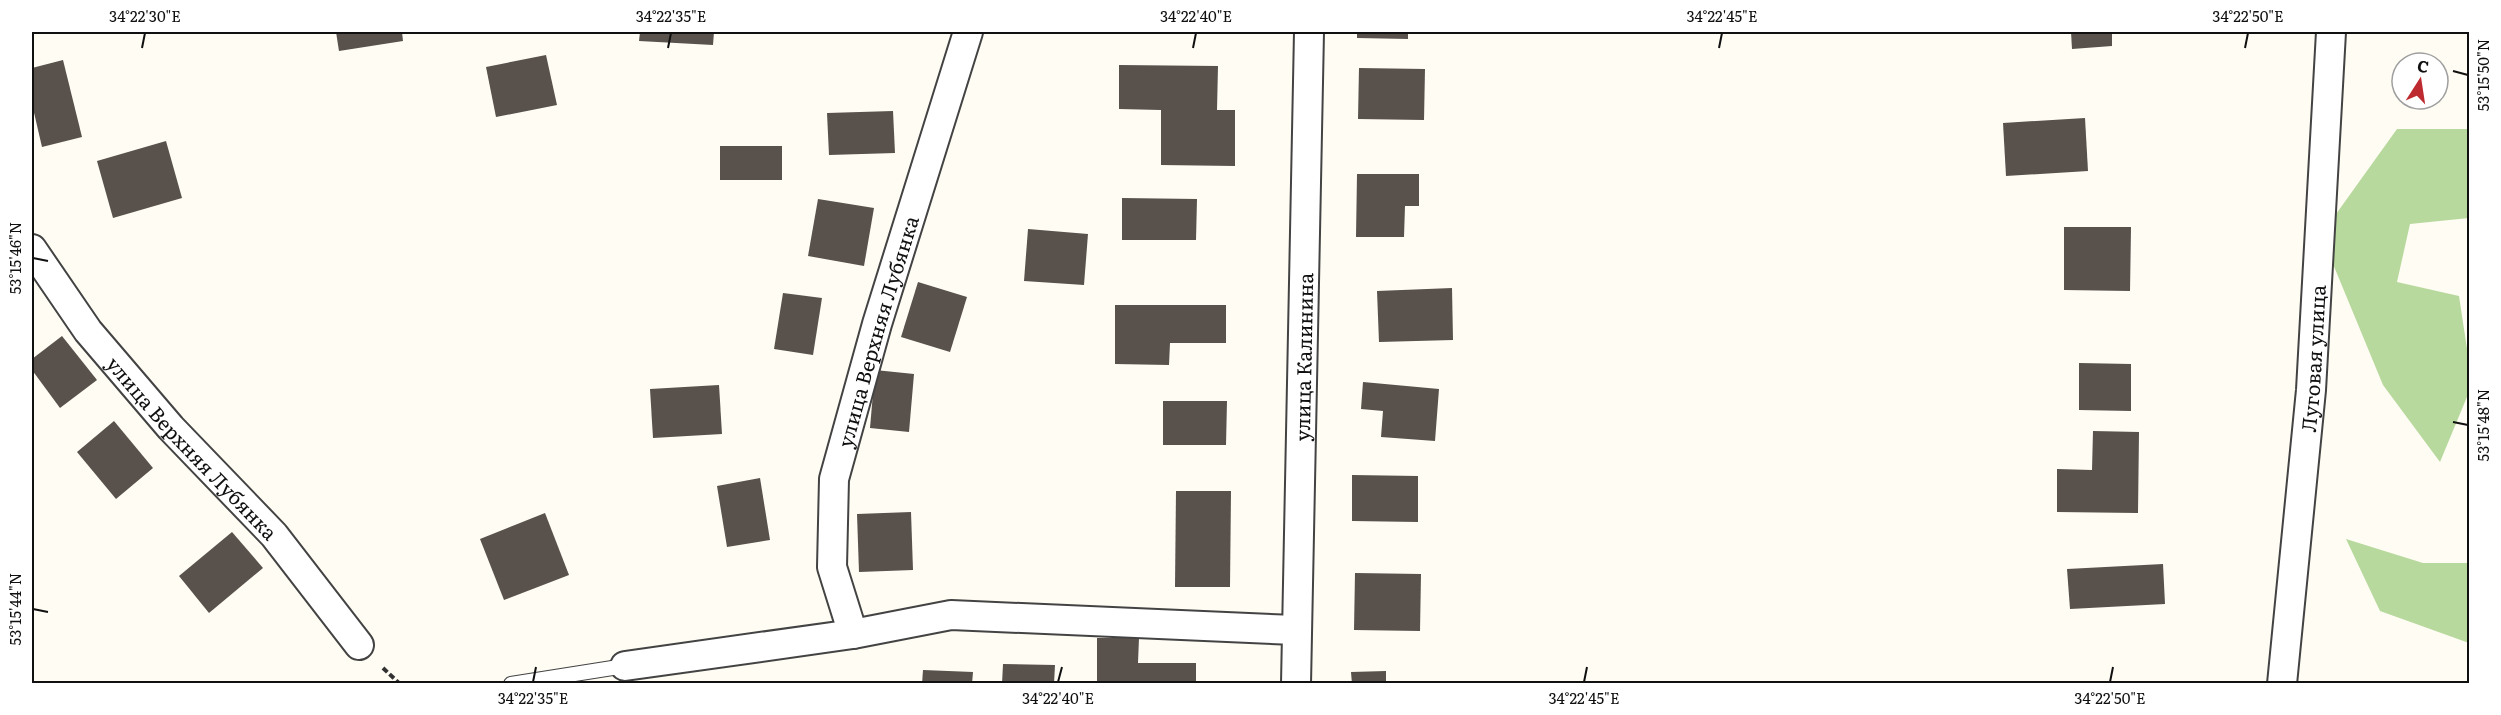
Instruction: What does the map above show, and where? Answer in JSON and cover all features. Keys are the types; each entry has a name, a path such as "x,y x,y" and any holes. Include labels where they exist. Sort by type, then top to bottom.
{"street":[{"name":"улица Верхняя Лубянка","path":"853,634 832,567 834,479 877,324 968,32"},
{"name":"улица Калинина","path":"1296,684 1295,630 1309,32"},
{"name":"Луговая улица","path":"2282,684 2311,390 2331,32"},
{"name":"улица Верхняя Лубянка","path":"32,249 88,331 171,428 274,535 359,645"},
{"path":"625,666 853,634 951,615 1295,630"}],"lane":[{"path":"511,684 625,666"}],"green space":[{"path":"2397,129 2469,129 2469,218 2410,224 2397,282 2459,296 2469,362 2469,392 2440,462 2383,385 2321,235"},
{"path":"2346,539 2423,563 2469,563 2469,643 2380,611"}],"building":[{"path":"336,32 402,32 403,41 339,51"},
{"path":"640,32 714,32 713,45 639,41"},
{"path":"1357,32 1408,32 1408,39 1357,38"},
{"path":"2071,32 2112,32 2112,46 2072,49"},
{"path":"546,55 557,105 496,117 486,67"},
{"path":"63,60 82,137 42,147 32,104 32,68"},
{"path":"1119,65 1218,66 1217,110 1235,110 1235,166 1161,165 1161,110 1119,109"},
{"path":"1359,68 1425,69 1424,120 1358,119"},
{"path":"893,111 895,153 829,155 827,113"},
{"path":"2085,118 2088,171 2006,176 2003,123"},
{"path":"166,141 182,198 113,218 97,161"},
{"path":"720,146 782,146 782,180 720,180"},
{"path":"1357,174 1419,174 1419,206 1405,206 1404,237 1356,237"},
{"path":"1122,198 1197,199 1196,240 1122,240"},
{"path":"818,199 874,208 864,266 808,256"},
{"path":"2064,227 2131,227 2130,291 2064,290"},
{"path":"1028,229 1088,234 1084,285 1024,281"},
{"path":"918,282 967,297 950,352 901,337"},
{"path":"1452,288 1453,340 1379,342 1377,291"},
{"path":"783,293 822,298 813,355 774,349"},
{"path":"1115,305 1226,305 1226,343 1170,343 1169,365 1115,364"},
{"path":"62,336 97,380 60,408 32,370 32,359"},
{"path":"2079,363 2131,364 2131,411 2079,410"},
{"path":"875,370 914,374 909,432 870,428"},
{"path":"1363,382 1439,389 1435,441 1381,437 1383,411 1361,409"},
{"path":"719,385 722,434 653,438 650,389"},
{"path":"1163,401 1227,401 1226,445 1163,445"},
{"path":"114,421 153,468 116,499 77,452"},
{"path":"2093,431 2139,432 2138,513 2057,512 2057,469 2092,470"},
{"path":"1352,475 1418,476 1418,522 1352,521"},
{"path":"760,478 770,540 727,547 717,486"},
{"path":"1176,491 1231,491 1230,587 1175,587"},
{"path":"911,512 913,570 859,572 857,514"},
{"path":"545,513 569,575 504,600 480,539"},
{"path":"232,532 263,568 209,613 179,576"},
{"path":"2163,564 2165,604 2070,609 2067,569"},
{"path":"1355,573 1421,574 1420,631 1354,630"},
{"path":"1097,638 1139,638 1138,663 1196,663 1196,684 1097,684"},
{"path":"1003,664 1055,665 1054,684 1002,684"},
{"path":"923,670 973,672 972,684 922,684"},
{"path":"1386,671 1386,684 1352,684 1351,672"}]}
